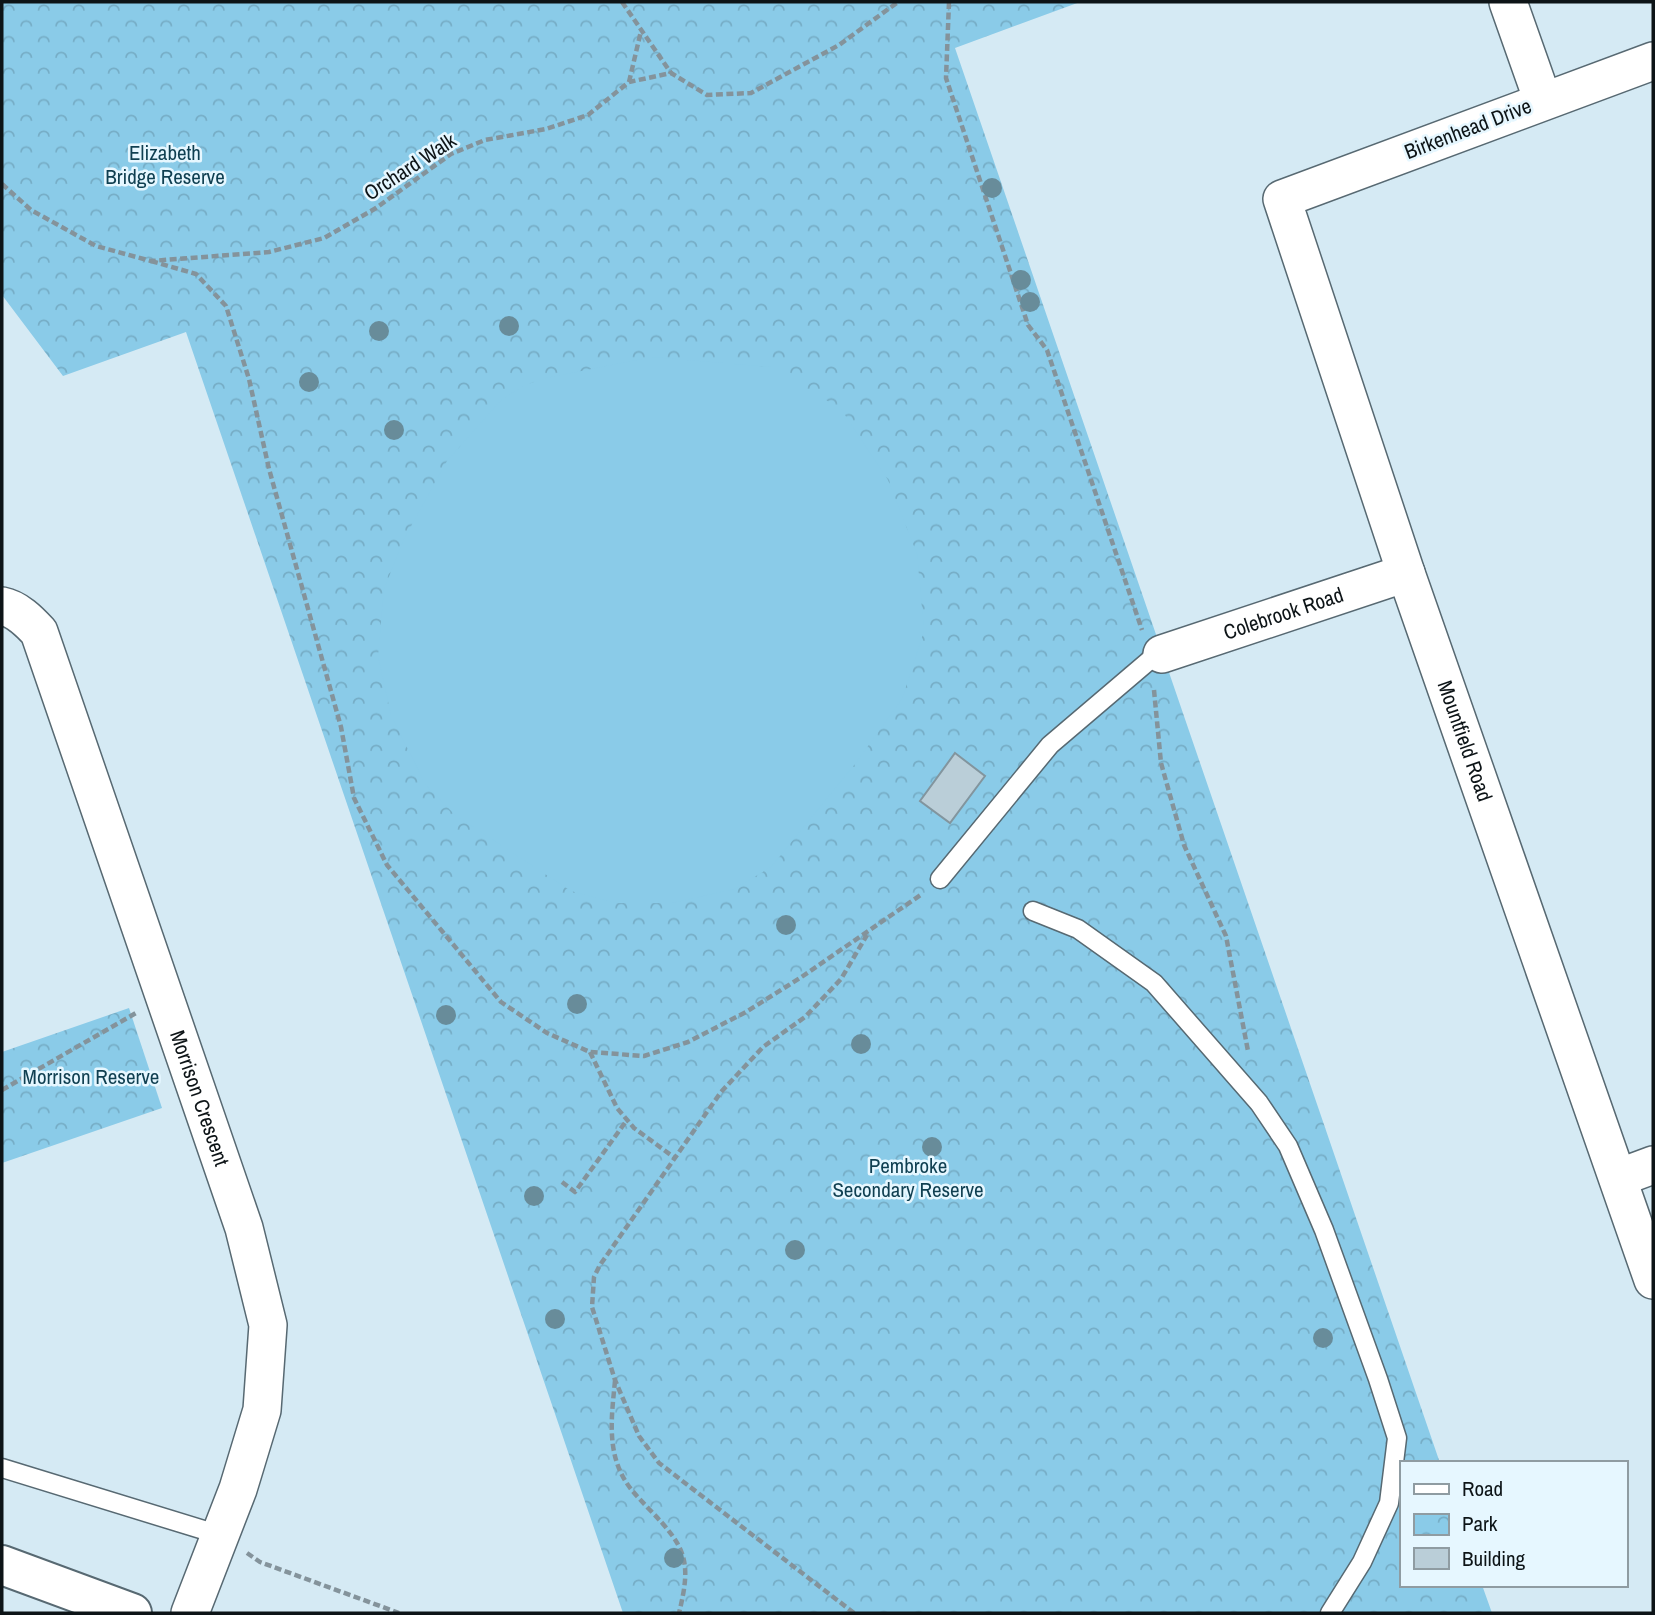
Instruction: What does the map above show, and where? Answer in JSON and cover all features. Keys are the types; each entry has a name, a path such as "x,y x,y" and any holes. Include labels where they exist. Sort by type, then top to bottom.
{"main road":[{"path":"2,1565 132,1613"}],"street":[{"path":"1508,2 1543,101"},
{"name":"Birkenhead Drive","path":"1282,199 1653,61"},
{"name":"Mountfield Road","path":"1282,199 1406,573 1653,1280"},
{"name":"Colebrook Road","path":"1157,657 1406,573"},
{"name":"Morrison Crescent","path":"2,606 19,613 39,632 244,1228 268,1325 262,1410 237,1489 190,1613"},
{"path":"1618,1178 1653,1165"}],"lane":[{"path":"940,879 1050,745 1157,657"},
{"path":"1033,911 1078,929 1154,983 1259,1103 1288,1146 1318,1218 1397,1438 1389,1503 1362,1562 1329,1613"},
{"path":"2,1468 220,1535"}],"path":[{"path":"622,2 671,73 707,95 751,93 839,45 898,2"},
{"path":"949,2 946,78 1028,325 1047,350 1157,657 1161,763 1184,845 1226,936 1248,1052"},
{"path":"629,82 641,31"},
{"name":"Orchard Walk","path":"2,184 31,210 96,246 150,261 269,252 324,238 376,208 451,154 485,140 546,129 588,114 629,82 671,73"},
{"path":"150,261 196,274 226,306 249,379 270,469 341,727 354,797 387,865 501,1002 547,1033 590,1052 644,1056 688,1042 746,1012 915,901 940,879"},
{"path":"854,1613 659,1463 639,1436 615,1380 592,1307 594,1277 600,1265 729,1083 763,1046 805,1017 841,979 870,931"},
{"path":"2,1090 151,1005 166,1000"},
{"path":"590,1052 617,1108 634,1128 675,1158"},
{"path":"562,1182 575,1192 627,1120"},
{"path":"615,1380 611,1432 621,1474 633,1493 667,1527 685,1557 685,1590 679,1613"},
{"path":"220,1535 260,1562 399,1613"}],"green space":[{"name":"Pembroke Secondary Reserve","path":"2,2 1080,2 955,48 1439,1461 1400,1461 1400,1587 1483,1587 1492,1613 623,1613 186,332 63,376 2,295"},
{"path":"652,357 771,367 841,409 888,480 917,554 924,631 902,699 855,764 771,867 734,889 672,903 615,903 571,891 455,815 425,784 391,715 378,656 384,589 404,539 447,461 502,399 525,385 546,378"},
{"name":"Morrison Reserve","path":"129,1008 162,1108 2,1163 2,1052"}],"building":[{"path":"955,753 985,776 950,823 920,801"}],"park label":[{"name":"Elizabeth Bridge Reserve","path":"165,165"}]}
